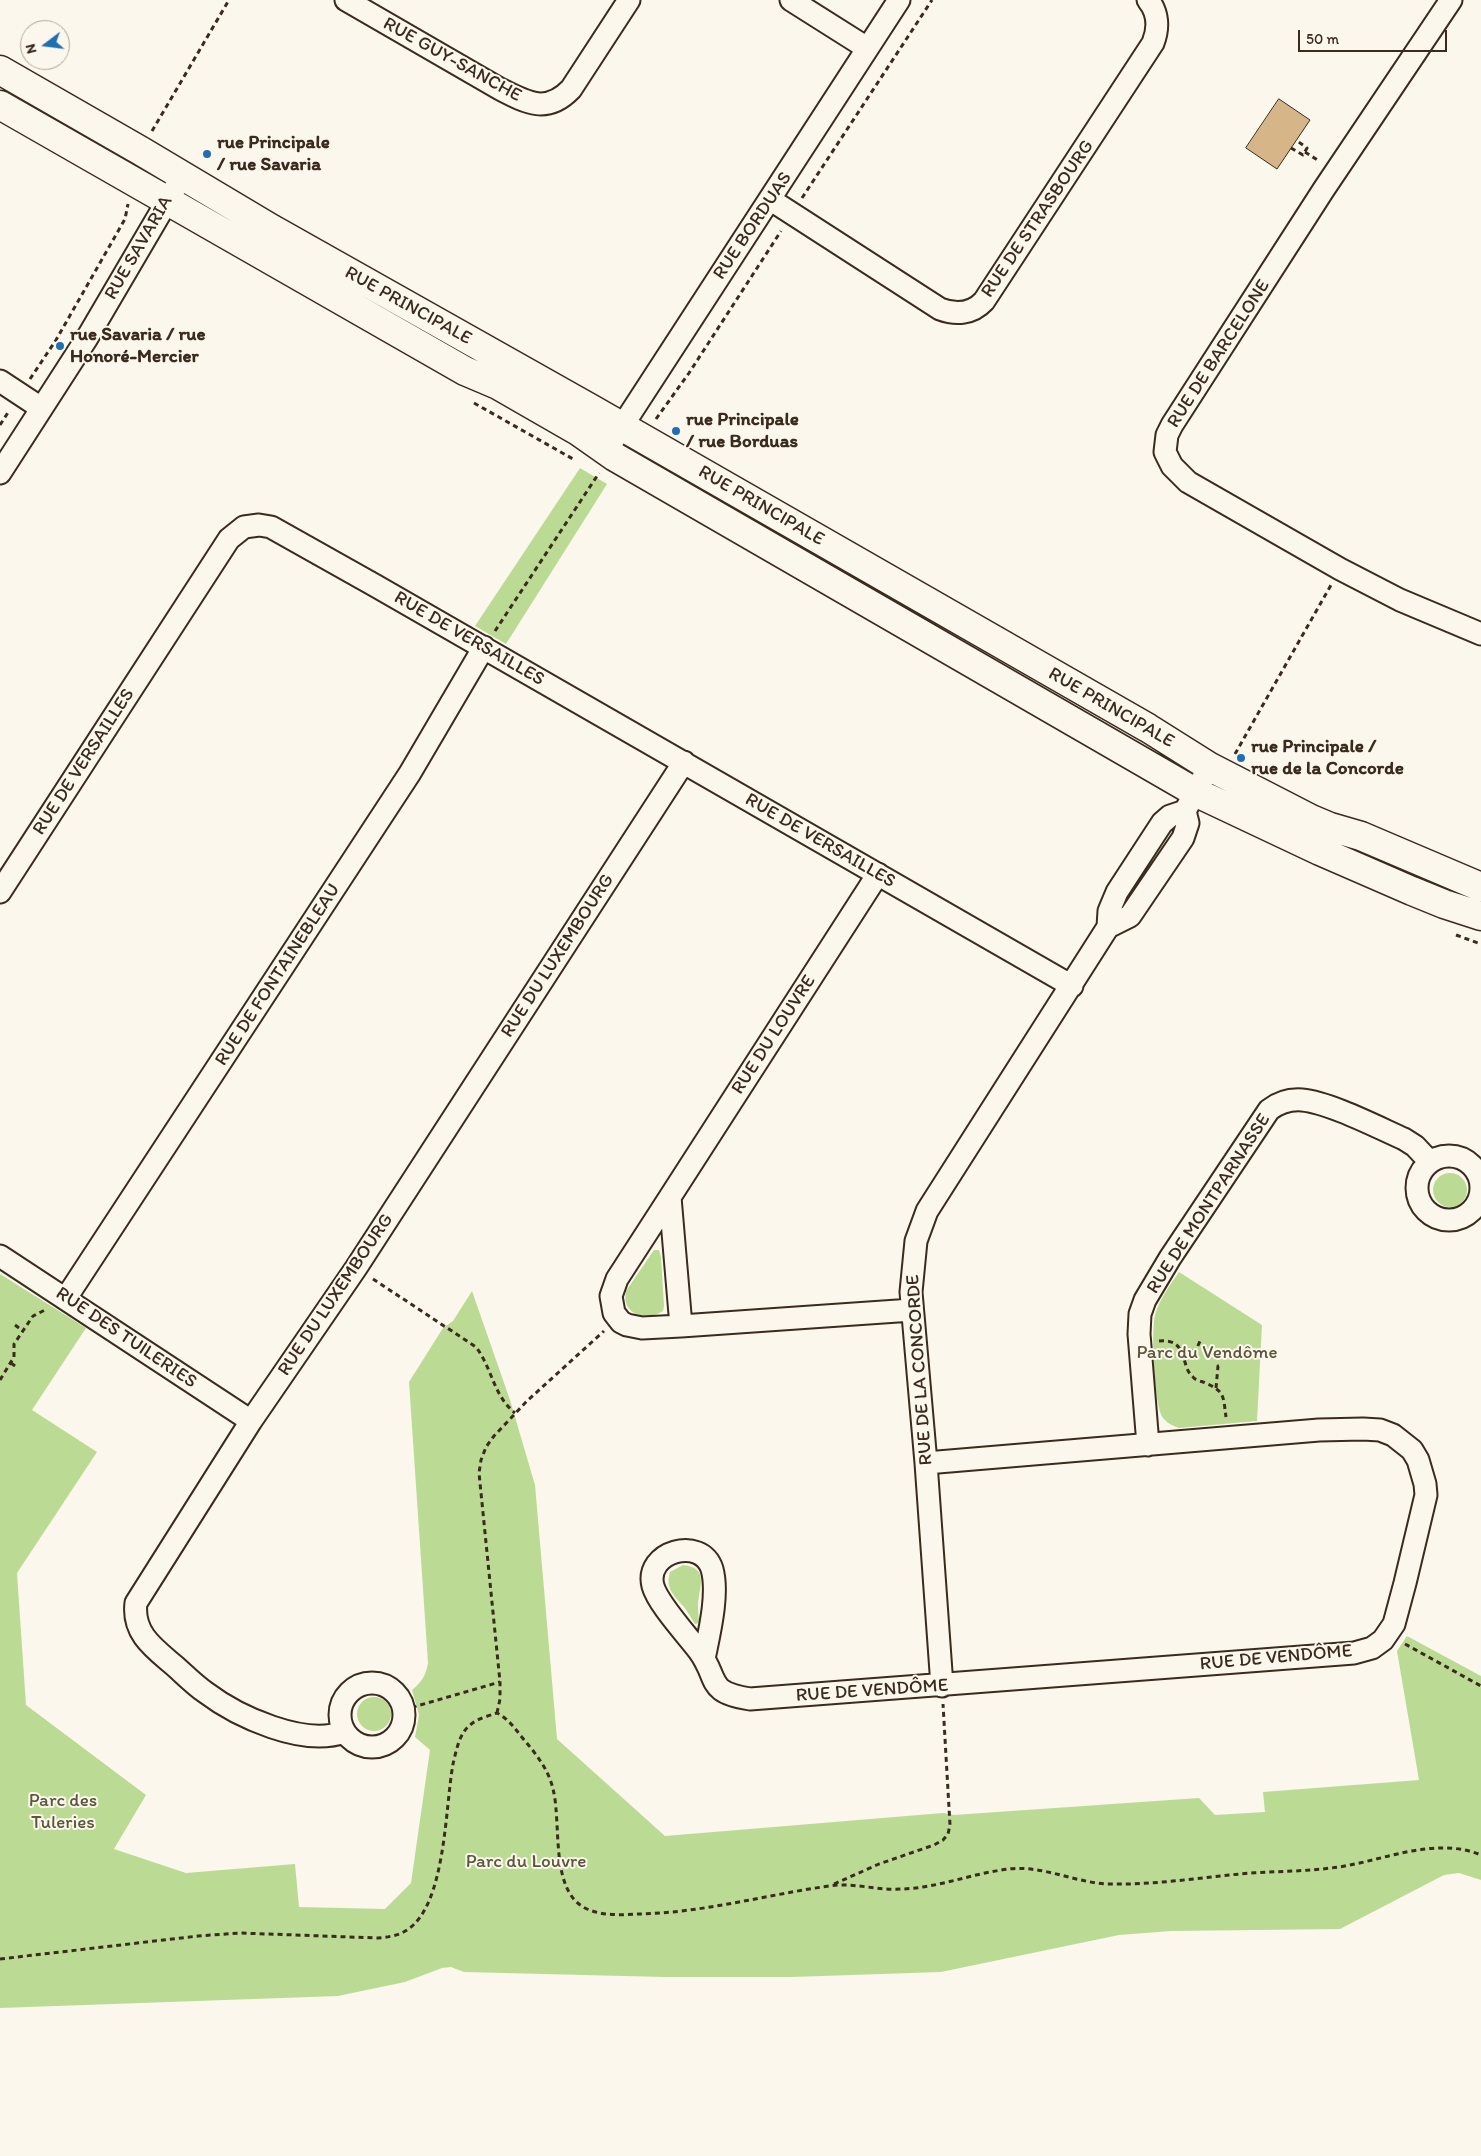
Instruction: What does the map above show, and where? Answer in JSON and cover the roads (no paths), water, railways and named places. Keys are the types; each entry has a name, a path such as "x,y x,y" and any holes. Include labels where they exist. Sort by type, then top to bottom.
{"street":[{"name":"RUE GUY-SANCHE","path":"346,0 500,89 526,102 541,105 560,99 571,89 630,0"},
{"path":"791,0 867,48"},
{"name":"RUE BORDUAS","path":"603,462 621,426 771,200 899,0"},
{"name":"RUE DE STRASBOURG","path":"771,200 940,309 957,313 975,309 984,302 1025,242 1153,43 1157,26 1153,6 1148,0"},
{"name":"RUE DE BARCELONE","path":"1451,0 1324,189 1172,425 1167,435 1165,452 1172,466 1188,482 1302,548 1400,600 1481,634"},
{"name":"RUE PRINCIPALE","path":"0,70 272,229 621,426 1148,728 1222,762 1330,828 1361,836 1481,887"},
{"name":"RUE PRINCIPALE","path":"0,105 457,366 498,386 562,422 603,462 1190,801 1320,851 1444,904 1481,916"},
{"name":"RUE SAVARIA","path":"0,472 87,338 182,176"},
{"path":"0,381 41,408"},
{"name":"RUE DE VERSAILLES","path":"0,892 231,535 239,530 259,525 278,530 488,642 684,762 1072,986"},
{"name":"RUE DE FONTAINEBLEAU","path":"59,1302 404,781 488,642"},
{"name":"RUE DU LUXEMBOURG","path":"344,1732 333,1736 320,1737 301,1734 247,1716 205,1693 150,1644 137,1627 135,1611 140,1596 251,1421 356,1268 452,1116 684,762"},
{"name":"RUE DE LA CONCORDE","path":"942,1693 926,1463 912,1310 912,1277 916,1241 927,1212 1108,928 1112,902 1157,831 1170,816 1190,801 1222,762"},
{"name":"RUE DU LOUVRE","path":"878,874 617,1278 612,1288 611,1296 614,1313 621,1322 642,1328 912,1310"},
{"name":"RUE DE MONTPARNASSE","path":"1148,1445 1139,1334 1140,1314 1145,1300 1170,1258 1269,1110 1291,1100 1318,1103 1404,1138 1415,1146 1430,1162"},
{"path":"670,1197 681,1326"},
{"name":"RUE DES TUILERIES","path":"0,1256 59,1302 251,1421"},
{"name":"RUE DE VENDÔME","path":"704,1659 714,1590 712,1571 706,1558 701,1554 688,1550 677,1551 666,1556 658,1564 653,1575 653,1587 665,1607 704,1659 710,1675 722,1691 732,1696 750,1699 942,1693 1354,1653 1372,1648 1383,1640 1394,1624 1426,1495 1418,1460 1404,1442 1380,1430 1363,1428 926,1463"},
{"path":"370,1683 380,1684 398,1696 403,1710 402,1727 397,1736 389,1742 380,1746 360,1745 351,1740 344,1732 340,1722 342,1706 350,1692 359,1686 370,1683"}],"place":[{"name":"rue Principale / rue Savaria","path":"207,154"},
{"name":"rue Savaria / rue Honoré-Mercier","path":"60,346"},
{"name":"rue Principale / rue Borduas","path":"676,431"},
{"name":"rue Principale / rue de la Concorde","path":"1241,758"}],"park label":[{"name":"Parc du Vendôme","path":"1207,1353"},
{"name":"Parc des Tuleries","path":"63,1812"},
{"name":"Parc du Louvre","path":"526,1862"}]}
